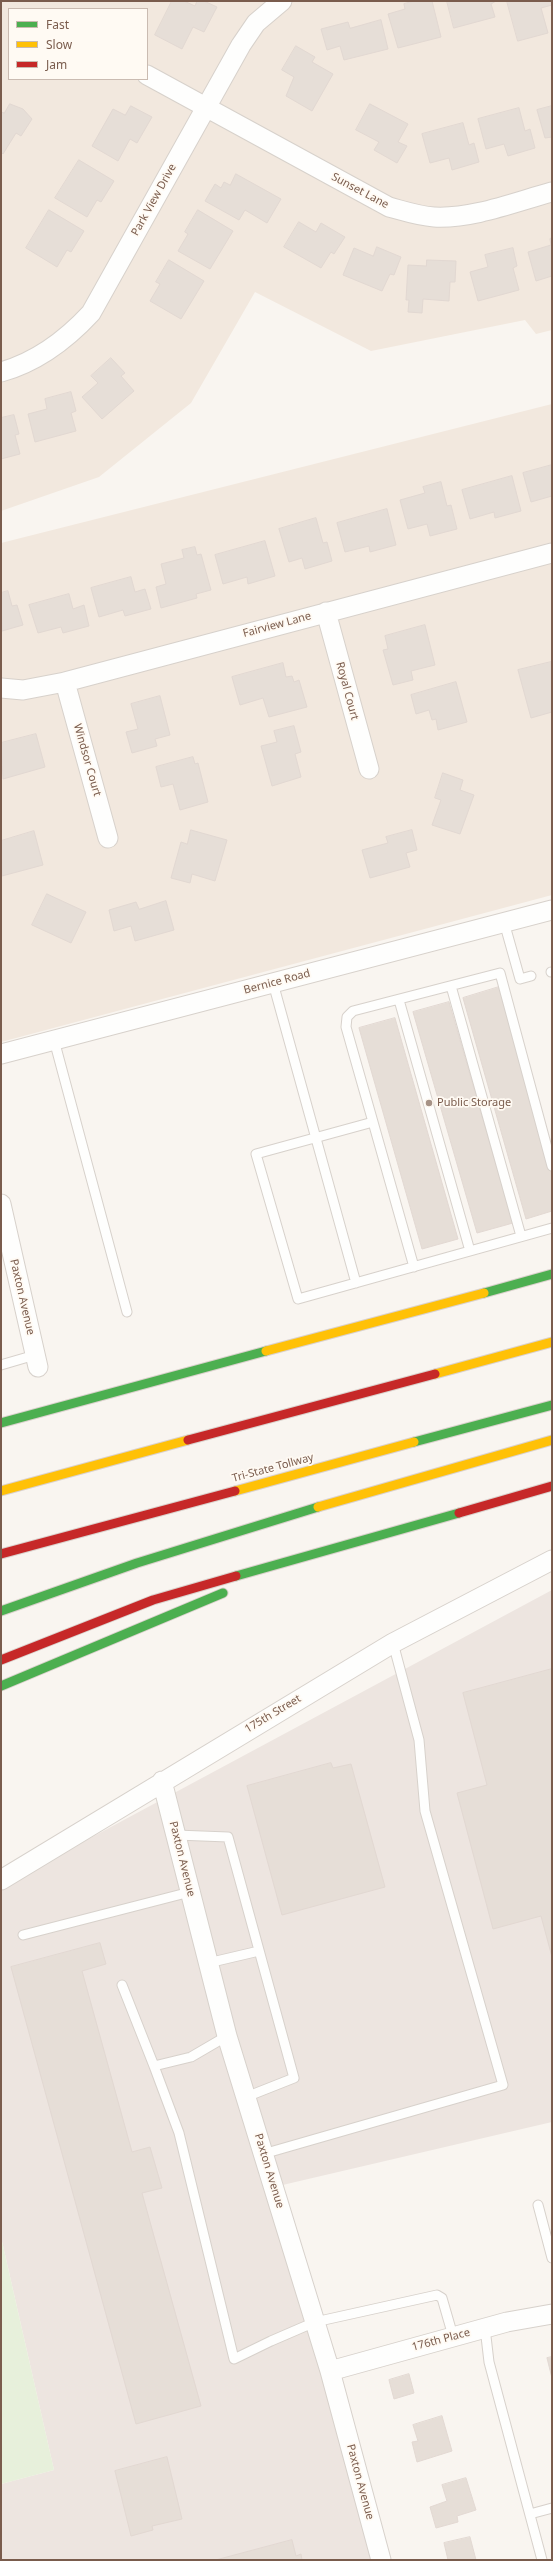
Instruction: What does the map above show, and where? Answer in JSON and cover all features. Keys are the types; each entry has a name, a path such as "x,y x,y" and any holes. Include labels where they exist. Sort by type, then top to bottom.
{"highway":[{"path":"1,1423 552,1274"},
{"path":"1,1491 552,1342"},
{"name":"Tri-State Tollway","path":"1,1554 552,1405"},
{"path":"1,1611 178,1549 318,1505 552,1440"},
{"path":"1,1660 153,1600 552,1486"},
{"path":"252,1582 370,1537"},
{"path":"1,1686 135,1628 230,1590"}],"street":[{"name":"Park View Drive","path":"1,372 37,358 74,331 90,313 206,106 256,23 282,1"},
{"name":"Sunset Lane","path":"148,76 389,207 414,214 436,217 458,216 552,192"},
{"name":"Fairview Lane","path":"1,688 23,690 65,682 552,553"},
{"name":"Royal Court","path":"326,612 369,769"},
{"name":"Windsor Court","path":"65,682 108,838"},
{"name":"Bernice Road","path":"1,1054 552,910"},
{"name":"Paxton Avenue","path":"1,1204 37,1361"},
{"name":"175th Street","path":"1,1880 162,1781 392,1643 552,1560"},
{"name":"Paxton Avenue","path":"162,1781 227,2036 330,2370 381,2560"},
{"name":"176th Place","path":"330,2370 453,2336 552,2314"}],"lane":[{"path":"504,922 520,979 531,976"},
{"path":"414,1266 346,1027 347,1017 353,1011 500,973 552,1166"},
{"path":"273,983 356,1283"},
{"path":"451,986 521,1236"},
{"path":"399,1000 470,1251"},
{"path":"54,1040 127,1312"},
{"path":"373,1122 256,1154 298,1299 552,1228"},
{"path":"1,1365 37,1361"},
{"path":"263,2154 503,2085 425,1811 418,1740 392,1643"},
{"path":"176,1835 228,1837 294,2078 246,2097"},
{"path":"23,1935 190,1892"},
{"path":"208,1963 259,1951"},
{"path":"122,1985 179,2133 203,2239 234,2359 270,2340 315,2322 437,2294 442,2298 453,2336"},
{"path":"154,2066 191,2057 227,2036"},
{"path":"538,2205 552,2258"},
{"path":"485,2328 489,2362 542,2560"},
{"path":"530,2514 552,2508"}],"shaded area":[{"path":"1,1 552,1 552,330 536,334 525,320 371,351 255,292 191,403 99,477 1,511"},
{"path":"552,404 552,895 1,1042 1,543"},
{"path":"552,1590 552,2122 274,2187 380,2560 1,2560 1,2484 54,2470 1,2237 1,1886"}],"green space":[{"path":"1,2237 54,2470 1,2484"}],"building":[{"path":"172,1 184,1 195,6 197,1 204,1 217,7 204,32 193,27 182,49 155,35"},
{"path":"414,1 432,1 441,37 398,48 388,14 405,9 404,4"},
{"path":"447,1 496,1 491,4 495,17 454,28"},
{"path":"507,1 551,1 552,5 541,8 548,33 518,41"},
{"path":"381,20 388,49 344,60 340,46 327,50 321,29 348,22 350,28"},
{"path":"296,46 315,57 312,62 333,74 312,111 286,96 294,77 282,70"},
{"path":"10,104 23,109 32,119 21,136 16,133 3,154 1,152 1,112 4,113"},
{"path":"370,104 408,124 398,142 407,146 397,163 374,150 379,142 356,130"},
{"path":"131,106 152,117 137,143 130,139 118,161 92,146 113,109 125,115"},
{"path":"552,106 552,137 545,138 537,110"},
{"path":"519,108 525,131 530,129 535,148 508,156 504,144 486,149 478,119"},
{"path":"463,123 469,145 474,143 479,162 452,170 449,158 430,163 422,134"},
{"path":"79,160 114,181 101,202 97,200 87,217 55,198"},
{"path":"236,174 281,199 267,223 245,210 239,220 205,201 215,184 221,188 224,182 230,185"},
{"path":"49,210 84,231 71,252 67,250 57,267 26,248"},
{"path":"198,210 233,231 210,269 178,251 188,234 185,232"},
{"path":"299,222 316,232 321,223 345,237 334,254 331,252 321,268 284,247"},
{"path":"552,238 552,276 536,281 528,252 551,245 550,239"},
{"path":"377,247 401,257 394,275 390,274 382,291 343,275 354,248 373,256"},
{"path":"513,248 517,266 513,268 519,290 478,301 470,272 488,267 485,255"},
{"path":"169,260 204,281 181,319 150,301 160,284 156,282"},
{"path":"427,260 456,261 455,282 450,282 449,301 423,299 422,313 408,312 409,300 406,300 408,265 426,266"},
{"path":"111,358 125,373 121,376 134,391 102,419 82,397 98,383 91,376"},
{"path":"71,392 76,411 71,413 76,431 35,442 28,414 47,409 45,399"},
{"path":"14,415 19,434 15,435 20,454 1,459 1,418"},
{"path":"552,465 552,496 531,502 523,473"},
{"path":"512,476 521,511 495,518 494,512 470,519 462,490"},
{"path":"441,482 447,506 451,505 457,529 430,536 427,524 408,529 400,500 425,493 423,487"},
{"path":"387,509 396,545 370,552 369,546 345,552 337,523"},
{"path":"316,518 323,543 327,542 332,561 305,569 302,558 289,562 279,529"},
{"path":"265,541 275,576 248,584 247,577 223,584 215,555"},
{"path":"195,547 197,555 201,554 211,590 196,594 197,598 161,608 156,587 166,584 161,564 184,558 182,550"},
{"path":"131,577 135,592 145,589 151,609 125,616 123,610 99,617 91,588"},
{"path":"8,591 12,606 17,605 23,625 2,631 1,593"},
{"path":"69,594 73,609 84,605 89,626 63,633 61,627 38,633 29,605"},
{"path":"425,625 435,665 411,671 413,680 393,685 383,650 388,649 385,636"},
{"path":"551,662 552,712 531,718 518,670"},
{"path":"283,663 286,677 292,676 294,682 299,680 307,707 269,717 263,698 240,705 232,677"},
{"path":"456,682 467,722 438,730 436,719 432,720 429,710 416,714 411,695"},
{"path":"160,696 170,735 155,739 157,746 132,753 126,732 138,729 131,704"},
{"path":"294,726 301,752 295,754 301,777 272,786 261,746 277,742 274,731"},
{"path":"36,734 45,767 3,779 1,743"},
{"path":"193,757 195,764 198,763 208,802 180,810 173,784 161,787 156,767"},
{"path":"443,773 463,780 460,790 474,795 460,834 432,825 441,800 435,798"},
{"path":"191,830 227,840 215,881 192,874 190,883 171,878 181,842 187,844"},
{"path":"412,830 417,850 406,853 410,867 370,878 362,850 388,843 386,837"},
{"path":"34,831 43,865 2,876 1,841"},
{"path":"47,894 86,912 71,943 32,925"},
{"path":"166,901 174,930 135,941 131,926 114,931 109,910 136,902 139,909"},
{"path":"499,987 552,1174 552,1211 526,1219 463,998"},
{"path":"449,1002 513,1223 477,1233 413,1012"},
{"path":"395,1018 458,1239 422,1249 359,1028"},
{"path":"552,1669 552,1957 541,1916 493,1929 457,1793 487,1785 463,1693"},
{"path":"331,1763 333,1768 351,1764 385,1887 282,1915 247,1786"},
{"path":"100,1943 106,1964 82,1971 132,2152 150,2147 162,2188 142,2193 201,2406 136,2424 11,1967"},
{"path":"552,2357 552,2378 547,2358"},
{"path":"409,2374 414,2393 394,2399 389,2380"},
{"path":"442,2416 452,2451 417,2462 412,2442 418,2441 413,2425"},
{"path":"167,2457 182,2519 152,2526 153,2530 131,2536 115,2471"},
{"path":"466,2478 476,2510 457,2516 458,2522 436,2528 430,2507 447,2501 442,2485"},
{"path":"470,2537 476,2560 448,2560 444,2543"},
{"path":"292,2540 296,2556 301,2554 302,2560 216,2560"}],"traffic: fast":[{"path":"484,1293 552,1274"},
{"path":"1,1423 266,1351"},
{"path":"414,1442 552,1405"},
{"path":"1,1611 137,1563 318,1507"},
{"path":"236,1576 459,1513"},
{"path":"1,1686 223,1593"}],"traffic: slow":[{"path":"266,1351 484,1293"},
{"path":"435,1374 552,1342"},
{"path":"1,1491 188,1440"},
{"path":"318,1507 552,1440"},
{"path":"235,1491 414,1442"}],"traffic: jam":[{"path":"188,1440 435,1374"},
{"path":"459,1513 552,1486"},
{"path":"1,1554 235,1491"},
{"path":"1,1660 153,1600 236,1576"}],"place":[{"name":"Public Storage","path":"429,1103"}]}
